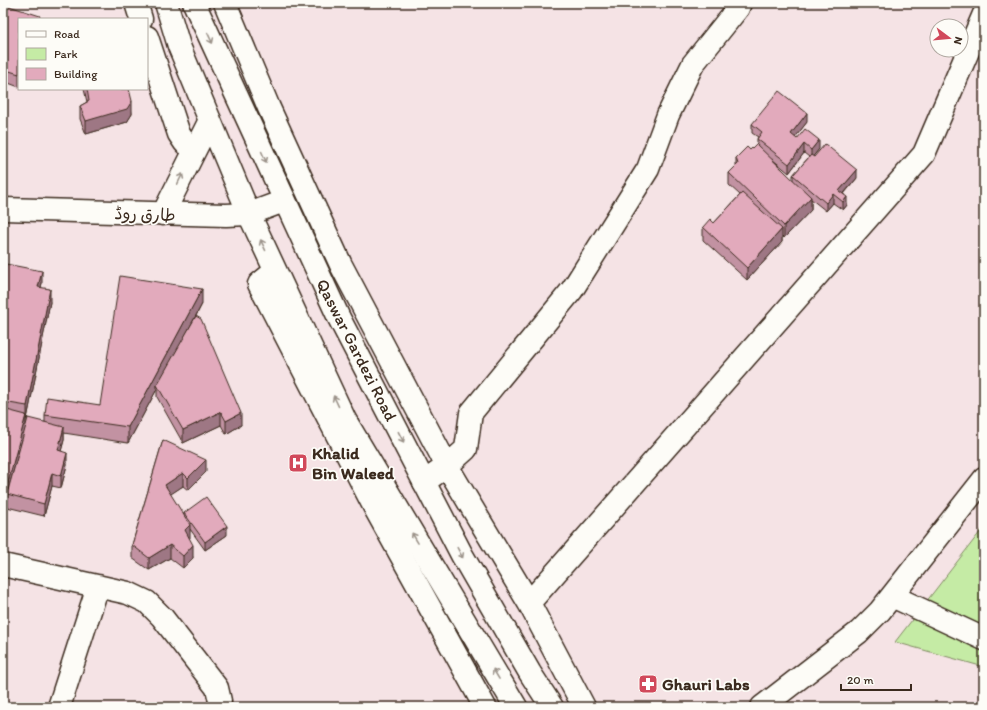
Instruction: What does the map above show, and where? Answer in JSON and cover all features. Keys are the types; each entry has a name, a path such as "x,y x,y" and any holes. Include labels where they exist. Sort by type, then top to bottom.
{"street":[{"path":"136,3 141,18"},
{"path":"166,3 179,46 248,214 345,420 516,707"},
{"name":"Qaswar Gardezi Road","path":"194,3 339,318 462,556 552,707"},
{"path":"225,3 269,108 341,265 447,466 529,603 584,707"},
{"path":"424,482 447,466 466,449 472,413 577,283 648,169 668,115 693,64 738,8 740,3"},
{"path":"529,603 924,154 984,14"},
{"path":"148,40 179,134 185,143 196,147"},
{"path":"163,214 210,120"},
{"name":"طارق روڈ","path":"3,209 226,215 248,214 284,201"},
{"path":"275,270 259,284 377,512 485,707"},
{"path":"762,707 859,632 880,611 984,479"},
{"path":"3,565 128,593 147,602 162,617 217,688 219,704"},
{"path":"59,707 98,586"},
{"path":"892,596 984,639"}],"green space":[{"path":"984,527 984,667 895,642"}],"building":[{"path":"3,4 40,16 39,18 18,18 18,74 3,69"},
{"path":"87,90 129,90 132,101 127,109 86,121 80,106 89,101"},
{"path":"779,91 807,113 791,134 797,139 805,129 819,140 811,150 804,144 789,164 757,139 762,132 752,124"},
{"path":"756,144 811,197 784,226 729,173 738,164 736,158 747,147 750,150"},
{"path":"825,144 857,170 839,191 847,197 843,202 833,194 826,203 793,175 811,155 814,157"},
{"path":"742,193 782,229 747,268 703,227 710,219 714,223"},
{"path":"6,264 42,271 38,287 50,289 27,406 3,402 3,277"},
{"path":"120,276 202,289 128,427 45,415 47,397 100,405"},
{"path":"196,316 201,319 241,413 226,421 221,412 183,430 157,385"},
{"path":"3,409 26,415 3,501"},
{"path":"28,418 64,427 58,450 67,453 61,476 52,473 44,504 7,494"},
{"path":"163,440 206,460 188,478 183,473 165,485 190,525 185,530 193,545 183,556 170,545 149,558 132,545"},
{"path":"206,497 227,526 205,542 184,513"}],"place":[{"name":"Khalid Bin Waleed","path":"298,463"},
{"name":"Ghauri Labs","path":"648,684"}]}
